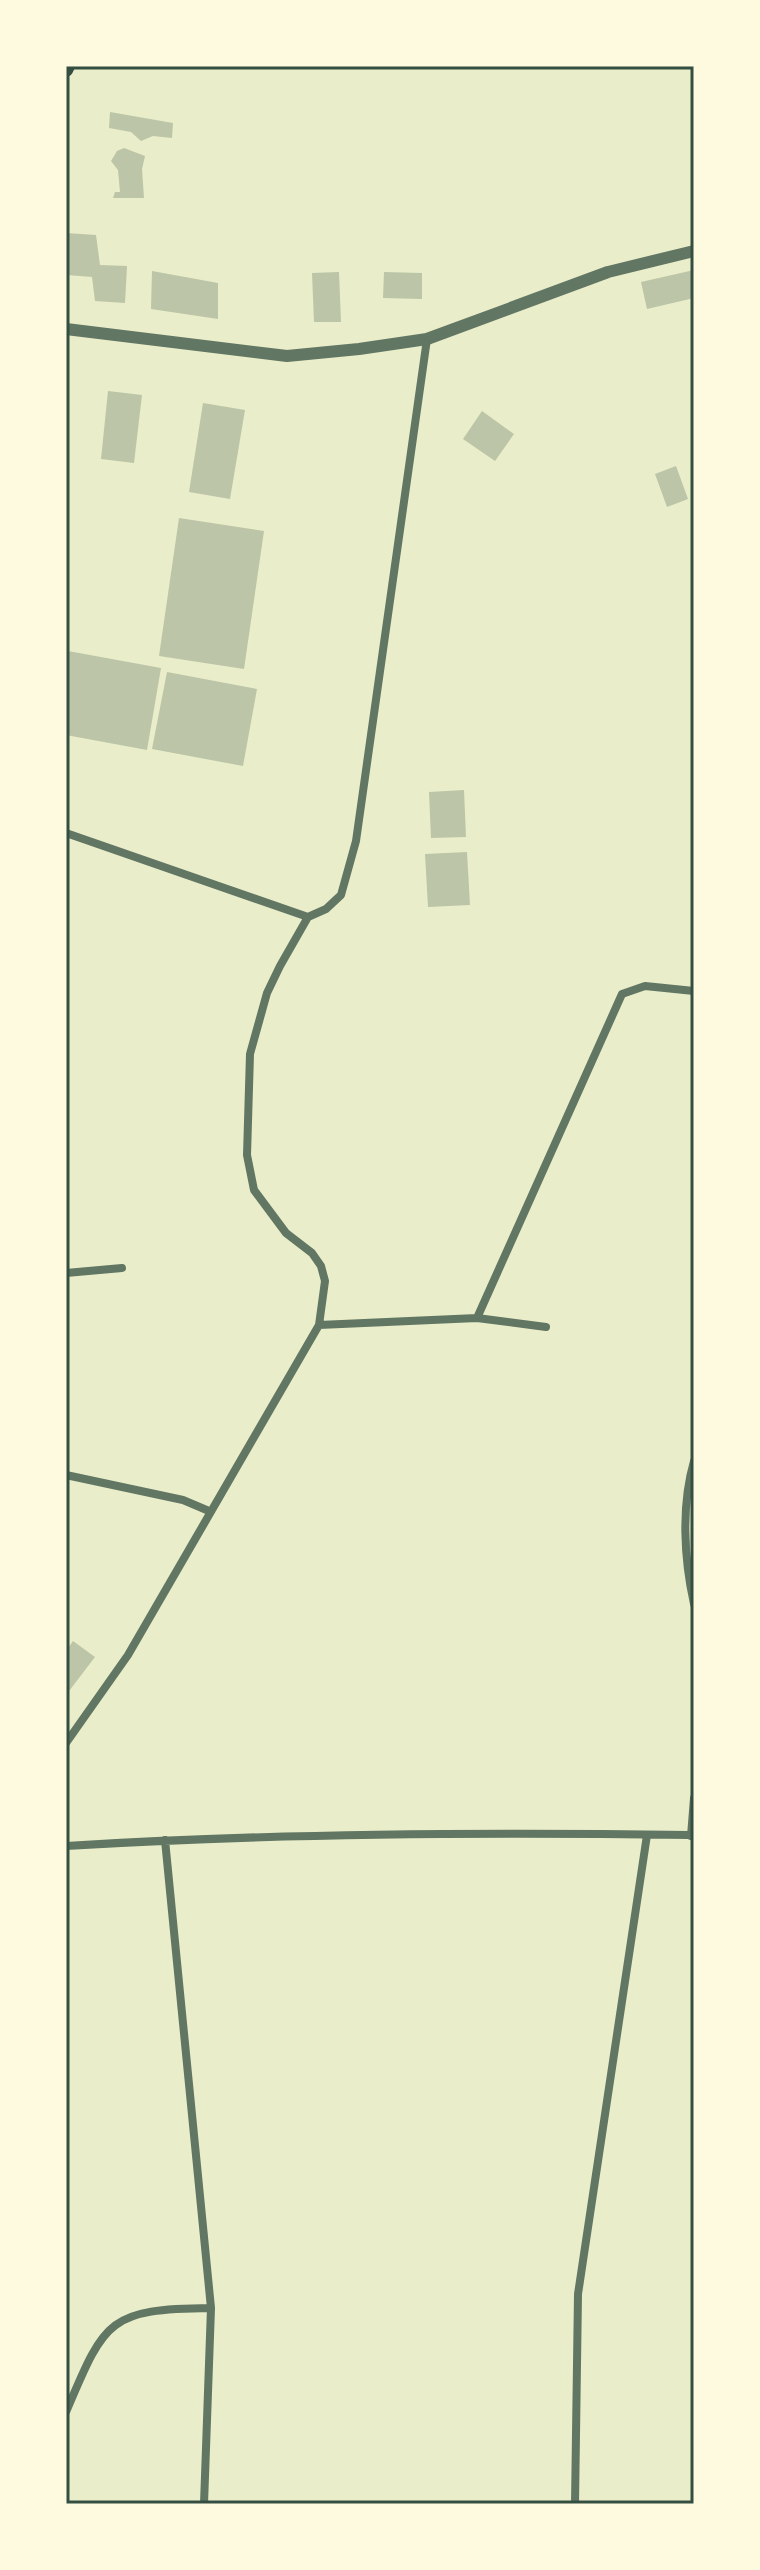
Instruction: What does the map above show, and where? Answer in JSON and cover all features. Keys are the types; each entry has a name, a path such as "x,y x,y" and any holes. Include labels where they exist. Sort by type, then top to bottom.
{"street":[{"path":"66,329 287,356 427,339 608,272 694,251"},
{"path":"66,1743 128,1655 319,1325 325,1281 321,1266 262,1204 254,1190 247,1155 250,1054 267,993 308,917 326,909 341,895 356,841 427,339"},
{"path":"66,833 308,917"},
{"path":"477,1318 622,994 645,986 694,991"},
{"path":"66,1273 122,1268"},
{"path":"319,1325 477,1318 546,1327"},
{"path":"694,1461 687,1484 686,1532 694,1604"},
{"path":"66,1475 183,1500 209,1511"},
{"path":"66,1846 165,1840 528,1832 692,1836 694,1798"},
{"path":"575,2504 578,2294 647,1835"},
{"path":"165,1840 211,2308 204,2504"},
{"path":"66,2412 92,2350 111,2325 139,2312 211,2308"}],"building":[{"path":"110,112 173,123 172,138 153,136 141,141 131,132 109,128"},
{"path":"124,148 145,156 142,169 144,198 113,198 115,192 120,192 118,170 111,161 117,151"},
{"path":"66,233 96,235 100,265 127,266 125,303 95,301 92,277 67,275"},
{"path":"694,270 694,298 647,309 641,282"},
{"path":"152,271 218,283 218,319 151,309"},
{"path":"339,272 341,322 314,322 312,273"},
{"path":"384,272 422,273 422,299 383,298"},
{"path":"108,391 142,395 134,463 101,459"},
{"path":"203,403 245,410 230,499 189,492"},
{"path":"482,411 514,434 495,461 463,439"},
{"path":"676,466 688,499 667,507 655,474"},
{"path":"179,518 264,531 244,669 159,656"},
{"path":"68,651 161,668 147,750 66,735"},
{"path":"167,672 257,689 243,766 152,749"},
{"path":"464,790 466,837 431,838 429,792"},
{"path":"467,852 470,905 428,907 425,854"},
{"path":"73,1641 95,1657 66,1695 66,1651"}]}
